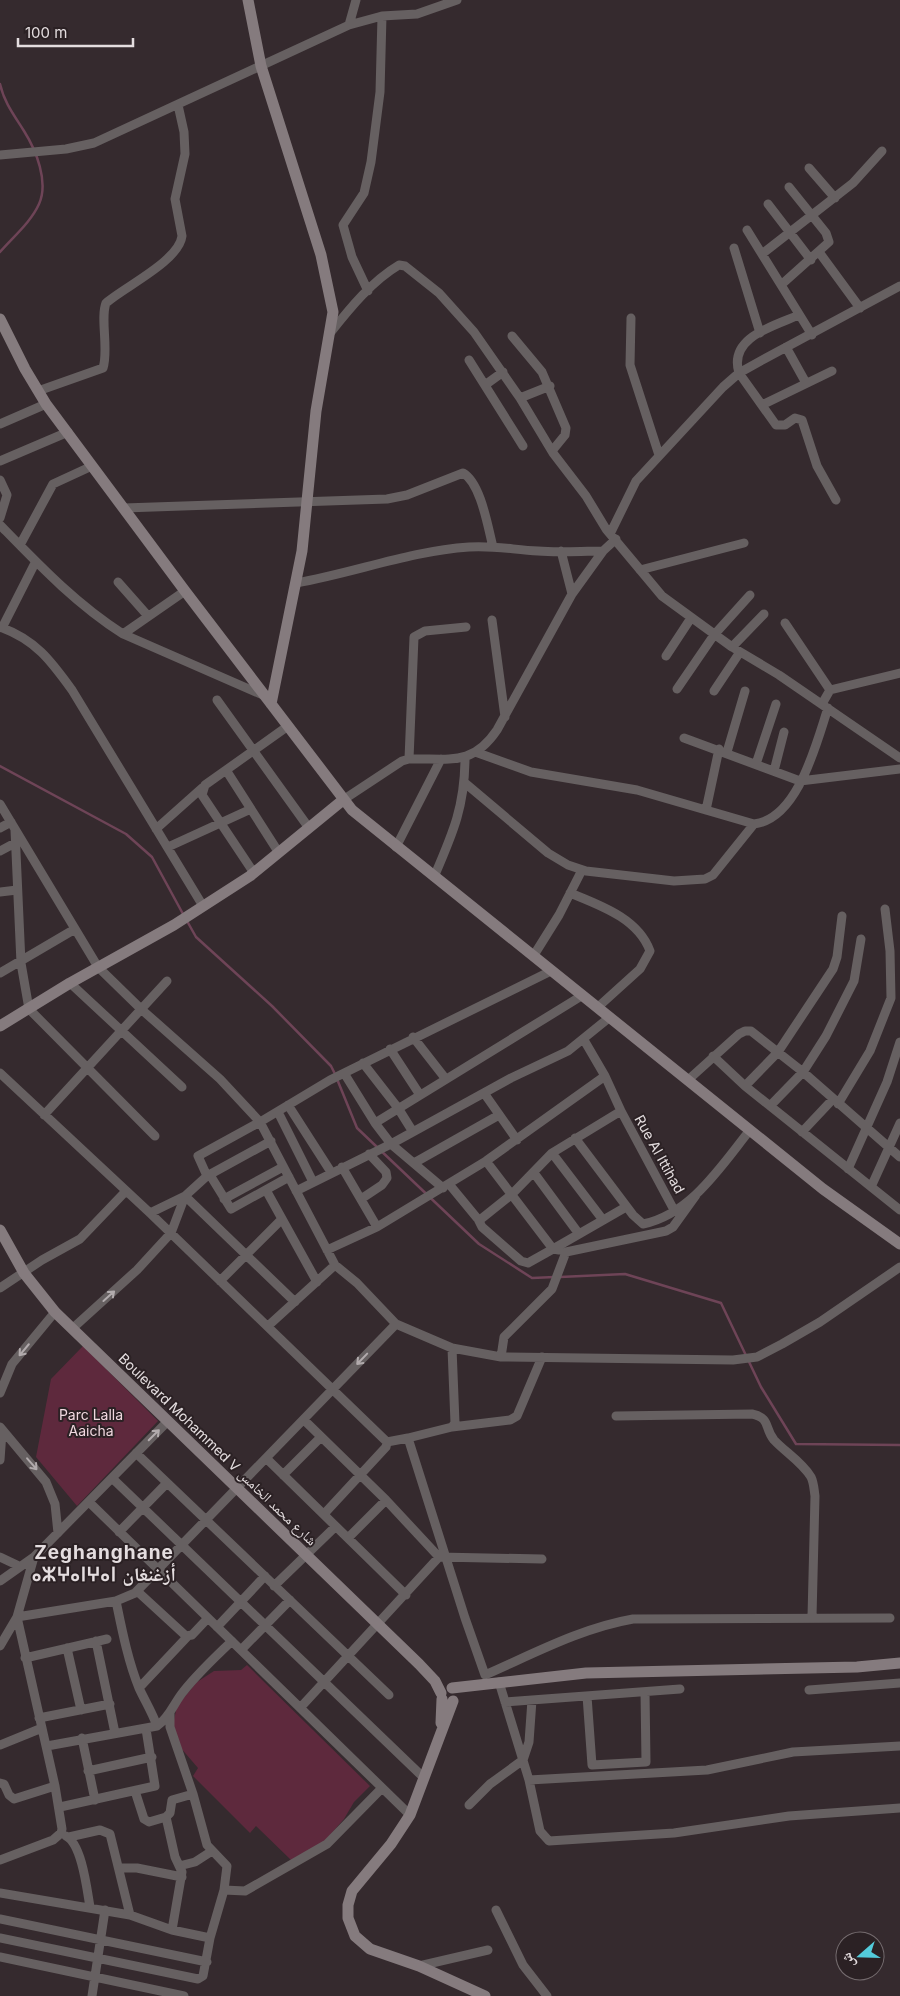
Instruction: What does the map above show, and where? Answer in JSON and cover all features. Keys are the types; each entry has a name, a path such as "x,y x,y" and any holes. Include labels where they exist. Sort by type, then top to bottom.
{"street":[{"path":"248,0 261,66 321,255 333,312 316,411 308,500 296,583 268,700"},
{"path":"349,25 356,0"},
{"path":"0,156 80,147 94,143 349,25 382,16 417,14 457,0"},
{"path":"368,291 352,257 343,225 364,193 371,162 380,92 382,16"},
{"path":"38,391 104,368 106,334 104,310 106,303 161,263 181,242 182,236 175,199 185,154 178,105"},
{"path":"762,254 860,177 882,151"},
{"path":"809,168 835,198"},
{"path":"781,285 829,242 826,233 813,215 789,187"},
{"path":"768,204 811,260"},
{"path":"747,230 812,335"},
{"path":"734,248 760,333"},
{"path":"819,252 860,308"},
{"path":"331,332 368,291 397,266 405,266 433,288 458,312 503,372 552,452 586,496 613,537 662,596 736,650 825,706 900,758"},
{"path":"0,1026 70,983 199,909 254,873 343,800 398,763 409,759 465,757 478,753 490,741 572,594 613,537 636,481 659,455 722,387 739,373 900,286"},
{"path":"799,315 746,341 741,347 737,360 739,373 778,426 795,418 802,420 817,466 836,500"},
{"path":"632,318 630,365 659,455"},
{"path":"0,319 46,404 185,592 343,800 396,847 584,995 823,1189 900,1244"},
{"path":"512,336 532,359 550,386 567,432 552,452"},
{"path":"786,347 806,383"},
{"path":"469,360 523,446"},
{"path":"762,405 832,370"},
{"path":"485,385 503,372"},
{"path":"520,398 550,386"},
{"path":"0,424 46,404"},
{"path":"0,461 68,432"},
{"path":"20,545 53,484 92,466"},
{"path":"124,508 393,498 463,473 472,482 480,501 493,547"},
{"path":"0,480 7,495 0,518"},
{"path":"0,525 35,563 86,609 123,634 268,700"},
{"path":"640,570 744,544"},
{"path":"296,583 471,546 562,551 603,551"},
{"path":"562,551 572,594"},
{"path":"35,563 1,628 34,644 80,701 168,847 199,909"},
{"path":"118,582 148,616"},
{"path":"123,634 185,592"},
{"path":"677,689 714,635 750,595"},
{"path":"714,691 736,650 764,614"},
{"path":"666,656 691,618"},
{"path":"492,620 504,717"},
{"path":"785,623 830,690"},
{"path":"409,759 414,637 425,631 466,627"},
{"path":"830,690 900,673"},
{"path":"478,753 531,772 637,790 754,824 764,822 781,811 792,799 800,781 830,690"},
{"path":"706,810 723,751 745,691"},
{"path":"217,700 309,828"},
{"path":"756,764 776,704"},
{"path":"156,829 202,788 288,726"},
{"path":"774,771 784,732"},
{"path":"684,738 800,781 900,769"},
{"path":"434,877 454,830 465,783 465,757"},
{"path":"396,847 441,759"},
{"path":"226,770 279,852"},
{"path":"465,783 556,860 582,870 674,881 705,879 713,875 754,824"},
{"path":"202,788 202,795 254,873"},
{"path":"0,804 98,967 141,1009 220,1079 260,1122 335,1265 358,1283 396,1324 452,1348 501,1357 733,1360 757,1357 820,1322 900,1268"},
{"path":"168,847 251,809"},
{"path":"0,828 13,825"},
{"path":"13,825 21,963 29,1009 86,1069 155,1136"},
{"path":"0,851 15,844"},
{"path":"534,956 559,915 582,870"},
{"path":"0,892 17,890"},
{"path":"570,893 623,918 645,939 650,951 640,969 598,1007"},
{"path":"802,1132 836,1102 870,1051 892,993 885,909"},
{"path":"745,1086 778,1052 833,968 837,957 842,916"},
{"path":"0,973 21,963 75,929"},
{"path":"770,1106 803,1072 826,1036 854,981 861,939"},
{"path":"289,1177 231,1208 208,1175 198,1156 278,1112 330,1080 413,1037 551,970"},
{"path":"44,1115 167,981"},
{"path":"70,983 182,1087"},
{"path":"375,1123 445,1078 584,995"},
{"path":"296,1191 390,1144 484,1093 568,1052 610,1017"},
{"path":"688,1080 713,1056 746,1030 754,1034 803,1072 900,1157"},
{"path":"413,1037 445,1078"},
{"name":"Rue Al Ittihad","path":"584,1040 605,1076 620,1111 674,1210"},
{"path":"848,1169 887,1082 900,1042"},
{"path":"390,1049 420,1095"},
{"path":"713,1056 745,1086 802,1132 871,1187 899,1206"},
{"path":"363,1063 398,1108 413,1132"},
{"path":"0,1073 171,1233 387,1442"},
{"path":"344,1073 390,1144 446,1186 478,1219 482,1227 521,1261 531,1262 626,1207"},
{"path":"327,1250 377,1227 486,1162 605,1076"},
{"path":"484,1093 517,1140"},
{"path":"288,1105 331,1172"},
{"path":"478,1219 511,1195 552,1153 620,1111"},
{"path":"278,1112 313,1182"},
{"path":"414,1163 499,1115"},
{"path":"871,1187 900,1123"},
{"path":"486,1162 553,1250 566,1252 666,1231 672,1227 750,1130"},
{"path":"575,1138 637,1221 643,1224 656,1220 696,1195"},
{"path":"150,1213 185,1196 208,1175 271,1141"},
{"path":"362,1199 382,1185 387,1178 386,1172 372,1153"},
{"path":"552,1153 603,1220"},
{"path":"224,1199 283,1167"},
{"path":"342,1167 377,1227"},
{"path":"534,1173 579,1234"},
{"path":"266,1190 317,1282"},
{"path":"0,1288 42,1260 80,1239 125,1192"},
{"path":"73,1328 137,1270 171,1233 185,1196"},
{"path":"185,1196 295,1302"},
{"path":"220,1281 282,1219"},
{"name":"Boulevard Mohammed V شارع محمد الخامس","path":"0,1230 24,1273 55,1312 448,1694"},
{"path":"501,1357 504,1337 552,1289 566,1252"},
{"path":"268,1326 335,1265"},
{"path":"0,1393 12,1364 55,1312"},
{"path":"17,1617 116,1601 137,1591 396,1324"},
{"path":"452,1348 457,1417 452,1427"},
{"path":"387,1442 452,1427 510,1420 517,1416 542,1357"},
{"path":"616,1416 752,1414 761,1416 765,1420 773,1439 809,1474 813,1482 815,1496 812,1617"},
{"path":"304,1420 442,1557 542,1559"},
{"path":"0,1581 34,1557 168,1421"},
{"path":"0,1460 1,1430"},
{"path":"1,1430 46,1482 55,1504 58,1533"},
{"path":"284,1475 321,1437"},
{"path":"408,1438 442,1557 487,1681 505,1702 529,1780 540,1831 549,1841 674,1833 789,1816 900,1808"},
{"path":"324,1514 386,1447 387,1442"},
{"path":"136,1453 389,1695"},
{"path":"267,1459 406,1594"},
{"path":"112,1478 423,1777"},
{"path":"120,1532 167,1483"},
{"path":"348,1538 386,1500"},
{"path":"89,1502 410,1815"},
{"path":"274,1586 335,1527"},
{"path":"0,1557 19,1566"},
{"path":"0,1646 17,1617 34,1557"},
{"path":"300,1708 442,1557"},
{"path":"217,1627 265,1576"},
{"path":"137,1591 188,1636"},
{"path":"241,1650 290,1600"},
{"path":"116,1601 122,1634 139,1688 152,1710 157,1726"},
{"path":"17,1617 24,1658 47,1746 65,1835 78,1852 90,1907"},
{"path":"139,1688 188,1636 208,1618"},
{"path":"485,1996 419,1966 376,1951 362,1943 352,1930 348,1913 352,1891 391,1844 410,1815 441,1729 448,1694 487,1681 577,1635 617,1622 633,1619 890,1618"},
{"path":"24,1658 107,1639"},
{"path":"96,1641 115,1734"},
{"path":"47,1746 82,1738 157,1726 170,1713 186,1688 232,1641"},
{"path":"67,1648 81,1710"},
{"path":"487,1681 596,1672 857,1667 900,1663"},
{"path":"809,1690 900,1683"},
{"path":"505,1702 680,1690"},
{"path":"587,1696 592,1765 646,1762 645,1692"},
{"path":"469,1805 490,1784 523,1760 529,1742 532,1700"},
{"path":"0,1745 41,1723 81,1710 110,1704"},
{"path":"0,1938 198,1979 203,1976 210,1938 224,1890 227,1866 207,1845 170,1727 170,1713"},
{"path":"60,1807 156,1785 146,1729"},
{"path":"82,1738 95,1800"},
{"path":"529,1780 707,1770 793,1752 900,1746"},
{"path":"88,1771 152,1757"},
{"path":"0,1783 4,1784 9,1795 14,1799 56,1786"},
{"path":"224,1890 245,1891 327,1844 382,1788"},
{"path":"135,1791 145,1821 150,1822 166,1817 171,1810 172,1800 192,1794"},
{"path":"166,1817 182,1877 172,1930"},
{"path":"0,1860 65,1835 100,1830 108,1832 113,1842 120,1868 130,1915"},
{"path":"179,1866 195,1862 212,1851"},
{"path":"120,1868 137,1868 182,1877"},
{"path":"0,1893 130,1915 172,1930 210,1938"},
{"path":"92,1996 105,1910"},
{"path":"496,1910 523,1965 547,1996"},
{"path":"0,1919 207,1962"},
{"path":"419,1966 488,1950"},
{"path":"0,1957 184,1996"}],"green space":[{"name":"Parc Lalla Aaicha","path":"83,1346 158,1421 77,1506 36,1457 51,1379"},
{"path":"247,1665 370,1786 354,1802 344,1819 322,1844 291,1860 256,1826 250,1833 193,1776 198,1768 180,1747 173,1724 177,1706 197,1682 214,1671 241,1670"}],"waterway":[{"path":"0,84 7,103 33,147 40,166 43,186 36,211 0,252"},
{"path":"0,766 126,834 152,857 183,914"},
{"path":"187,921 196,937 272,1006 331,1066 335,1074"},
{"path":"337,1079 357,1128 479,1244 532,1278 555,1277"},
{"path":"560,1277 625,1274 721,1303 761,1387 796,1444 900,1445"}],"district":[{"name":"Zeghanghane ⴰⵣⵖⴰⵏⵖⴰⵏ أزغنغان","path":"104,1563"}]}
